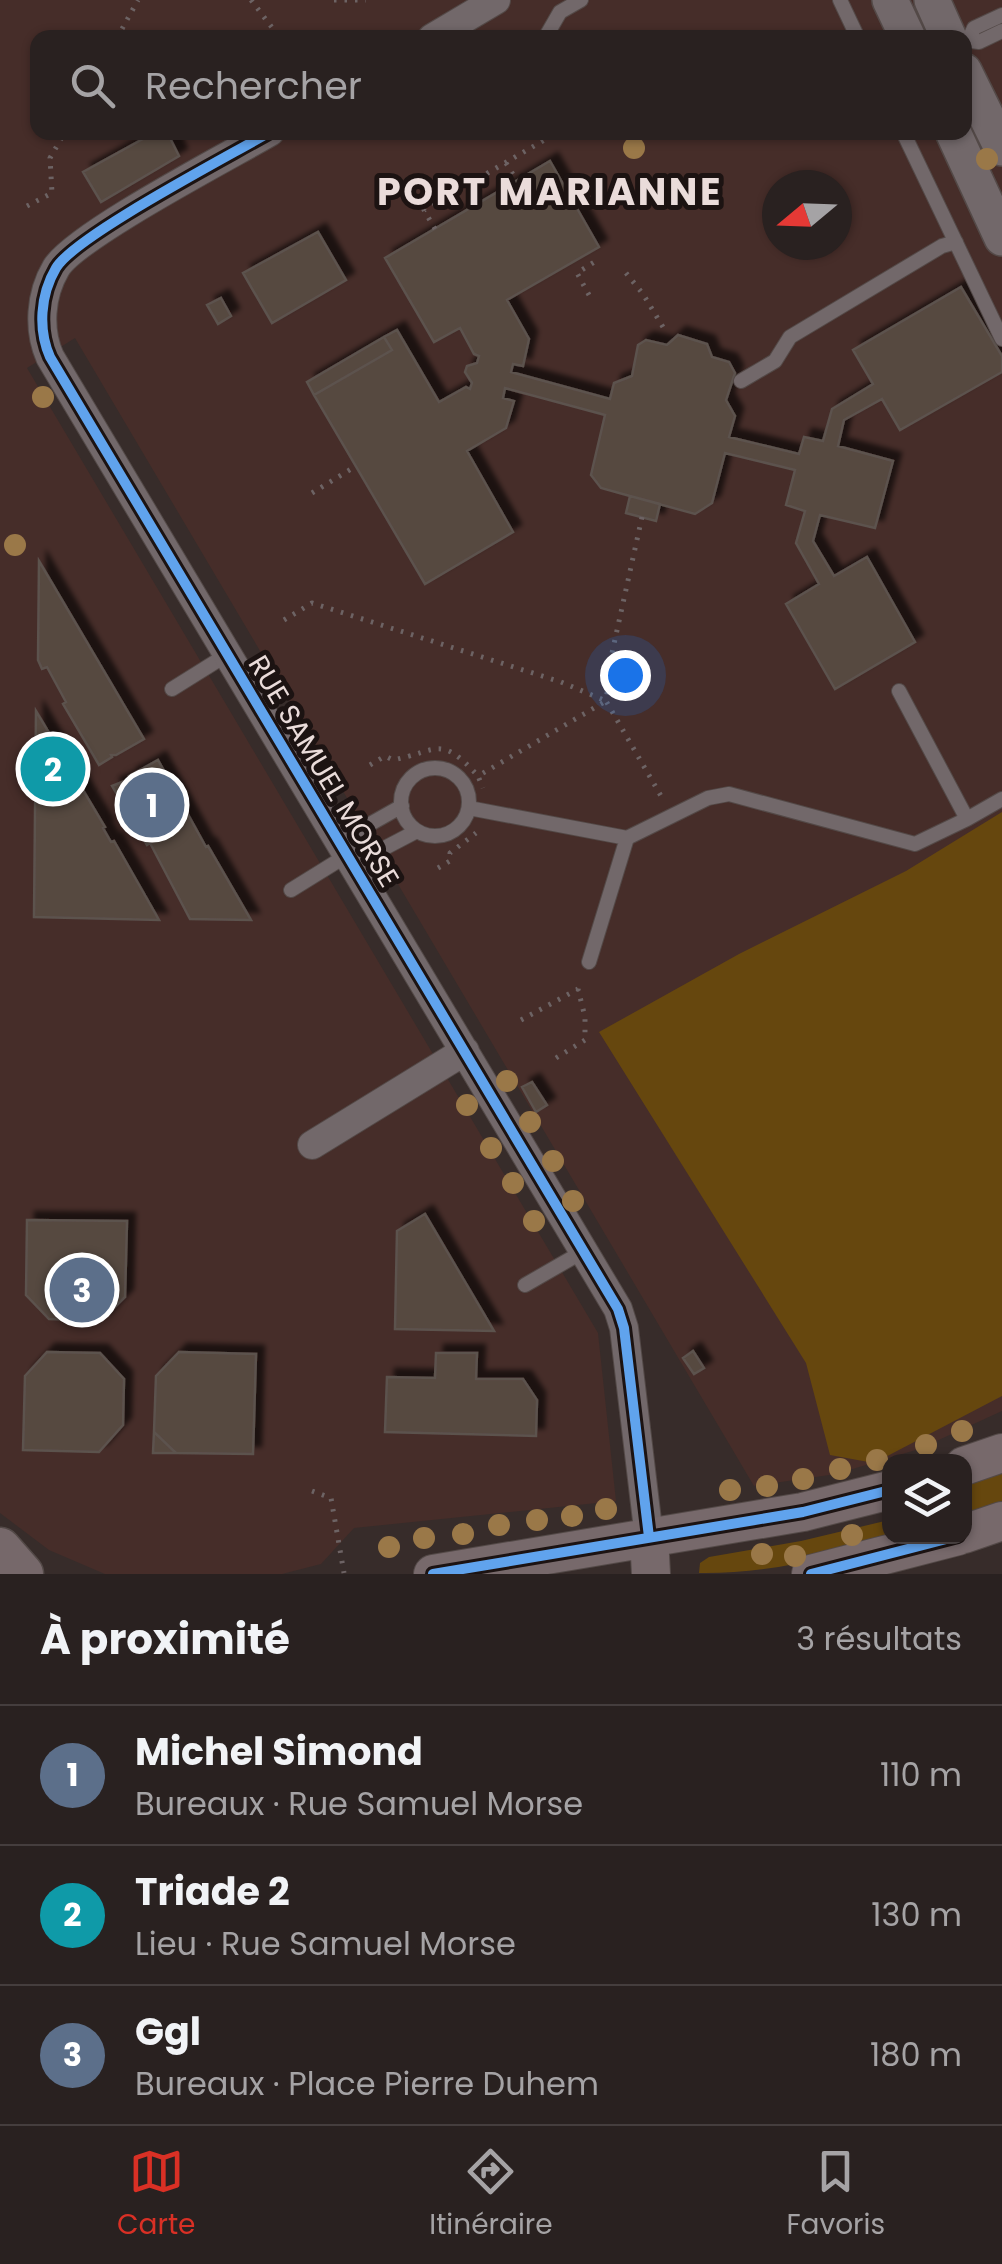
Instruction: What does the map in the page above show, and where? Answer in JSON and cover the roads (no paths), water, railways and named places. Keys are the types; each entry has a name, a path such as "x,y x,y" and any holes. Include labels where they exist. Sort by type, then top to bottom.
{"main road":[{"path":"972,1463 1002,1453"},
{"path":"432,1574 650,1556 882,1492"},
{"path":"972,1531 1002,1521"},
{"path":"811,1574 926,1544"},
{"path":"0,1549 22,1574"}],"street":[{"path":"445,30 496,0"},
{"path":"890,0 904,30"},
{"path":"932,0 951,30"},
{"path":"972,72 1002,148"},
{"name":"RUE SAMUEL MORSE","path":"256,140 90,238 56,267 42,311 42,337 50,357 344,856 618,1309 624,1328 650,1556"},
{"path":"957,140 1002,238"},
{"path":"312,1145 465,1051"}],"lane":[{"path":"550,30 560,12 581,0"},
{"path":"840,0 854,30"},
{"path":"972,31 1002,15"},
{"path":"972,44 1002,32"},
{"path":"907,140 1002,339"},
{"path":"742,380 774,361 790,337 942,246 956,242"},
{"path":"172,689 228,654"},
{"path":"900,691 967,819"},
{"path":"432,768 452,772 469,798 469,808 460,825 444,835 417,831 402,806 403,792 412,777 432,768"},
{"path":"469,808 627,838 708,798 729,794 914,844 1002,798"},
{"path":"291,890 344,856 362,828 402,806"},
{"path":"344,856 375,854 417,831"},
{"path":"589,962 627,838"},
{"path":"525,1285 584,1251"}],"place":[{"name":"Triade 2","path":"53,769"},
{"name":"Michel Simond","path":"152,805"},
{"name":"Ggl","path":"82,1290"}],"district":[{"name":"PORT MARIANNE","path":"550,192"}]}
